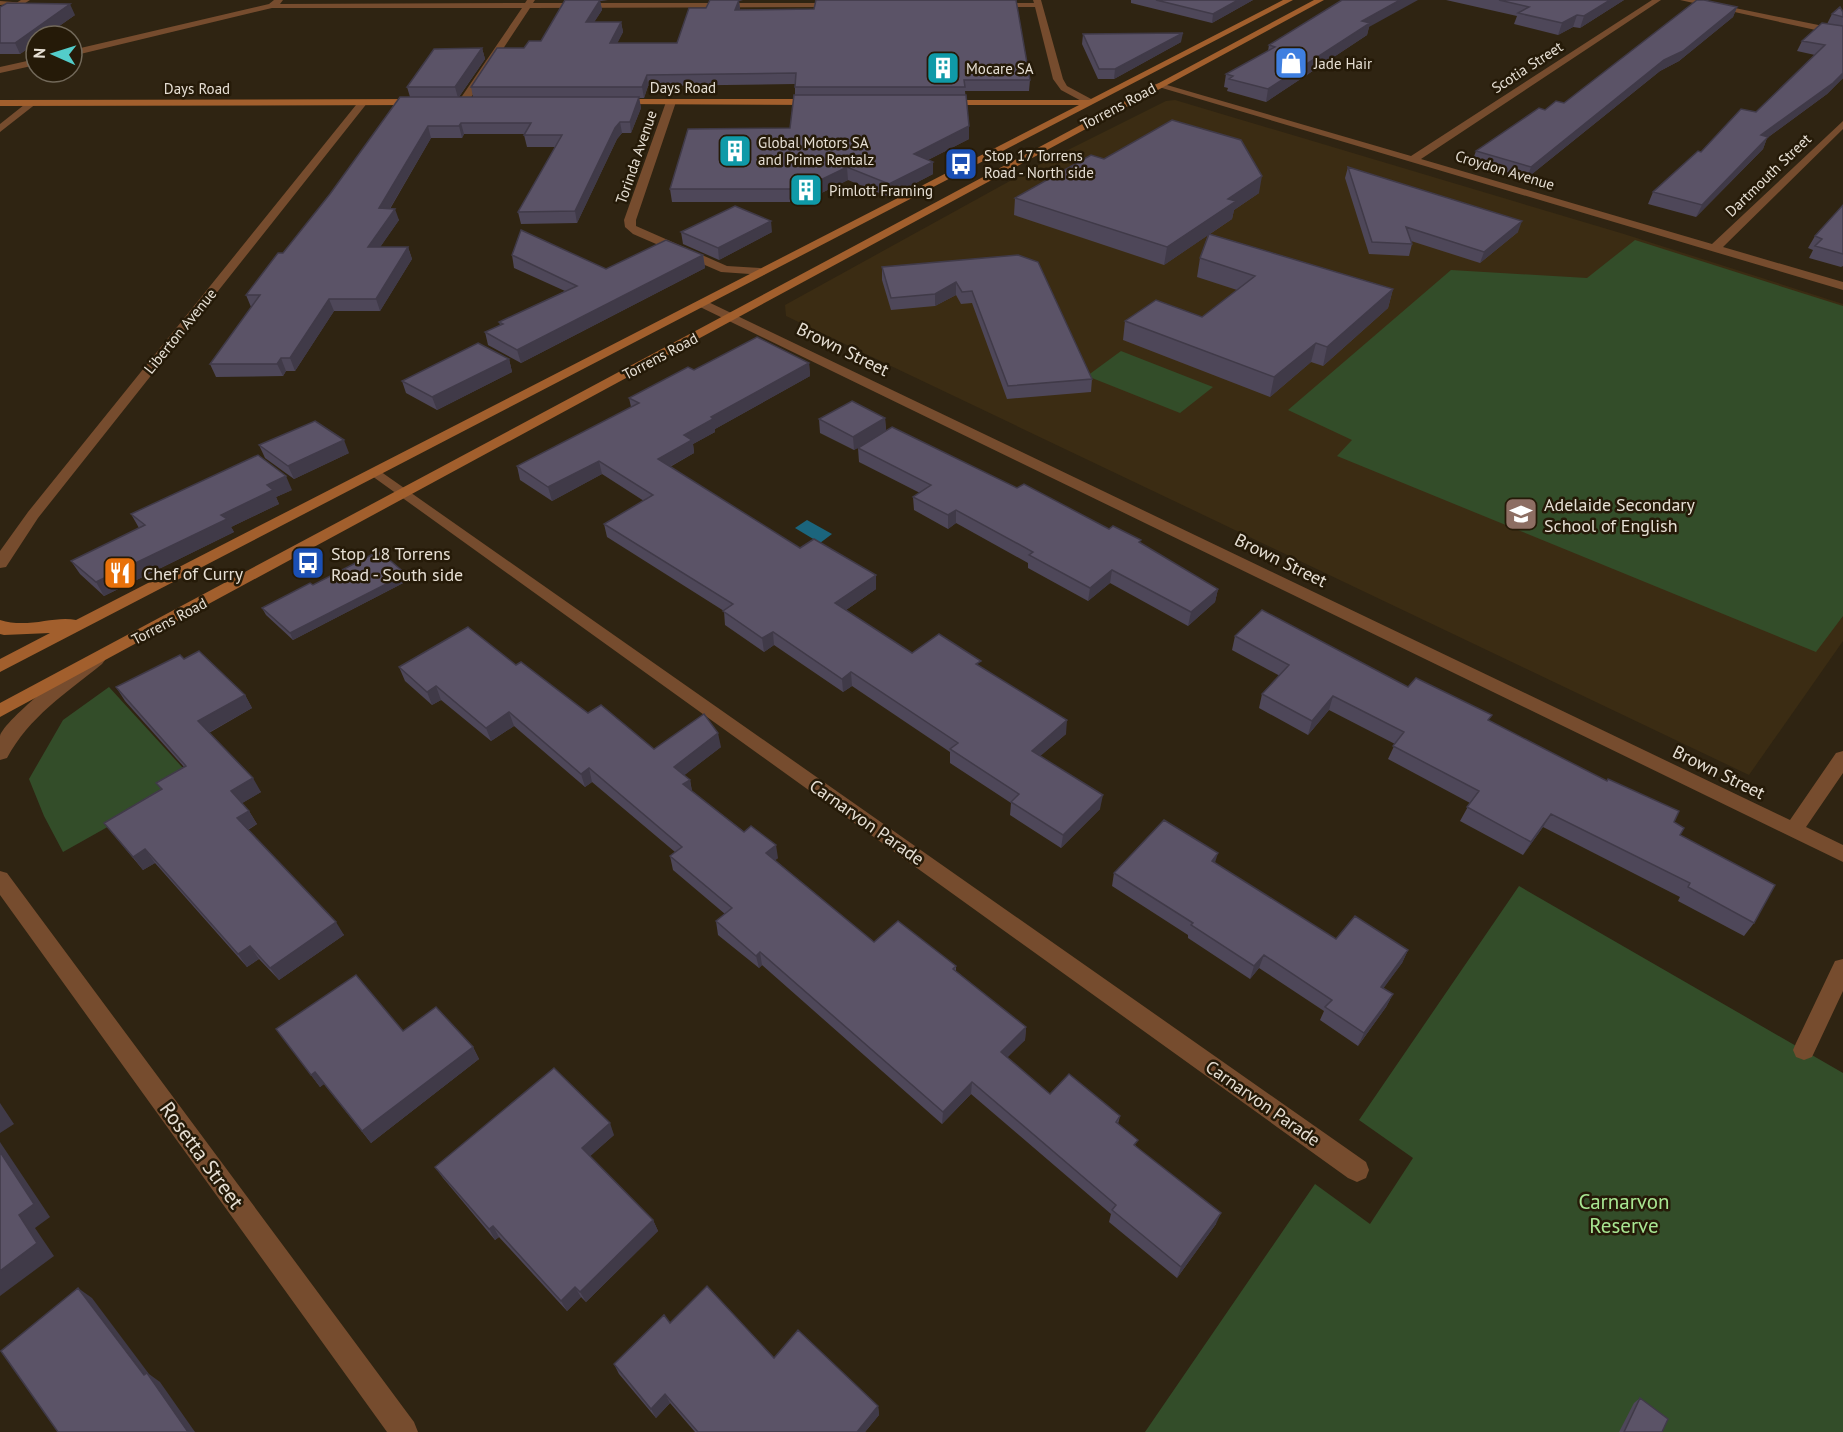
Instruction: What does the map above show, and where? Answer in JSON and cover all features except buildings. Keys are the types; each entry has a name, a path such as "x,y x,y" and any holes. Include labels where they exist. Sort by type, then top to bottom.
{"main road":[{"name":"Torrens Road","path":"0,666 1289,0"},
{"name":"Torrens Road","path":"0,711 733,317 1157,85 1320,0"},
{"name":"Days Road","path":"0,103 430,102"},
{"path":"452,102 475,102"},
{"name":"Days Road","path":"602,102 826,102"},
{"path":"934,102 1090,102 1113,110"},
{"path":"0,626 4,629 32,630 86,622"}],"street":[{"name":"Scotia Street","path":"1414,159 1657,0"},
{"path":"1684,0 1843,33"},
{"path":"0,3 24,2"},
{"path":"0,17 24,2"},
{"path":"84,50 276,3 773,2 853,5"},
{"path":"463,102 529,3"},
{"path":"980,5 1037,3 1058,79 1064,88 1090,102"},
{"path":"0,70 24,65"},
{"name":"Croydon Avenue","path":"1157,85 1843,286"},
{"name":"Liberton Avenue","path":"0,563 33,515 363,102"},
{"name":"Torinda Avenue","path":"671,102 630,220 631,227 637,232 726,269 760,272"},
{"path":"0,129 32,103"},
{"name":"Dartmouth Street","path":"1715,248 1843,124"},
{"name":"Brown Street","path":"702,303 1843,854"},
{"name":"Carnarvon Parade","path":"377,473 404,495 1357,1170"},
{"path":"0,753 4,741 36,709 98,658"},
{"path":"1794,830 1843,758"},
{"name":"Rosetta Street","path":"0,879 404,1432"},
{"path":"1804,1050 1843,968"}],"shaded area":[{"name":"Adelaide Secondary School of English","path":"1175,100 1624,234 1843,304 1843,641 1749,775 786,316 785,305 1046,161 1166,101"}],"green space":[{"path":"1635,240 1843,306 1843,616 1816,652 1337,456 1352,440 1288,410 1451,270 1587,278"},
{"path":"1121,351 1213,387 1180,413 1087,376"},
{"path":"109,687 193,779 63,852 44,816 29,779 63,720"},
{"name":"Carnarvon Reserve","path":"1519,886 1843,1073 1843,1432 1145,1432 1315,1184 1370,1224 1413,1158 1359,1120"}],"water":[{"path":"807,520 832,534 820,543 795,528"}],"place":[{"name":"Jade Hair","path":"1291,63"},
{"name":"Mocare SA","path":"943,68"},
{"name":"Global Motors SA and Prime Rentalz","path":"735,151"},
{"name":"Stop 17 Torrens Road - North side","path":"961,164"},
{"name":"Pimlott Framing","path":"806,190"},
{"name":"Adelaide Secondary School of English","path":"1521,514"},
{"name":"Stop 18 Torrens Road - South side","path":"308,563"},
{"name":"Chef of Curry","path":"120,573"}]}
